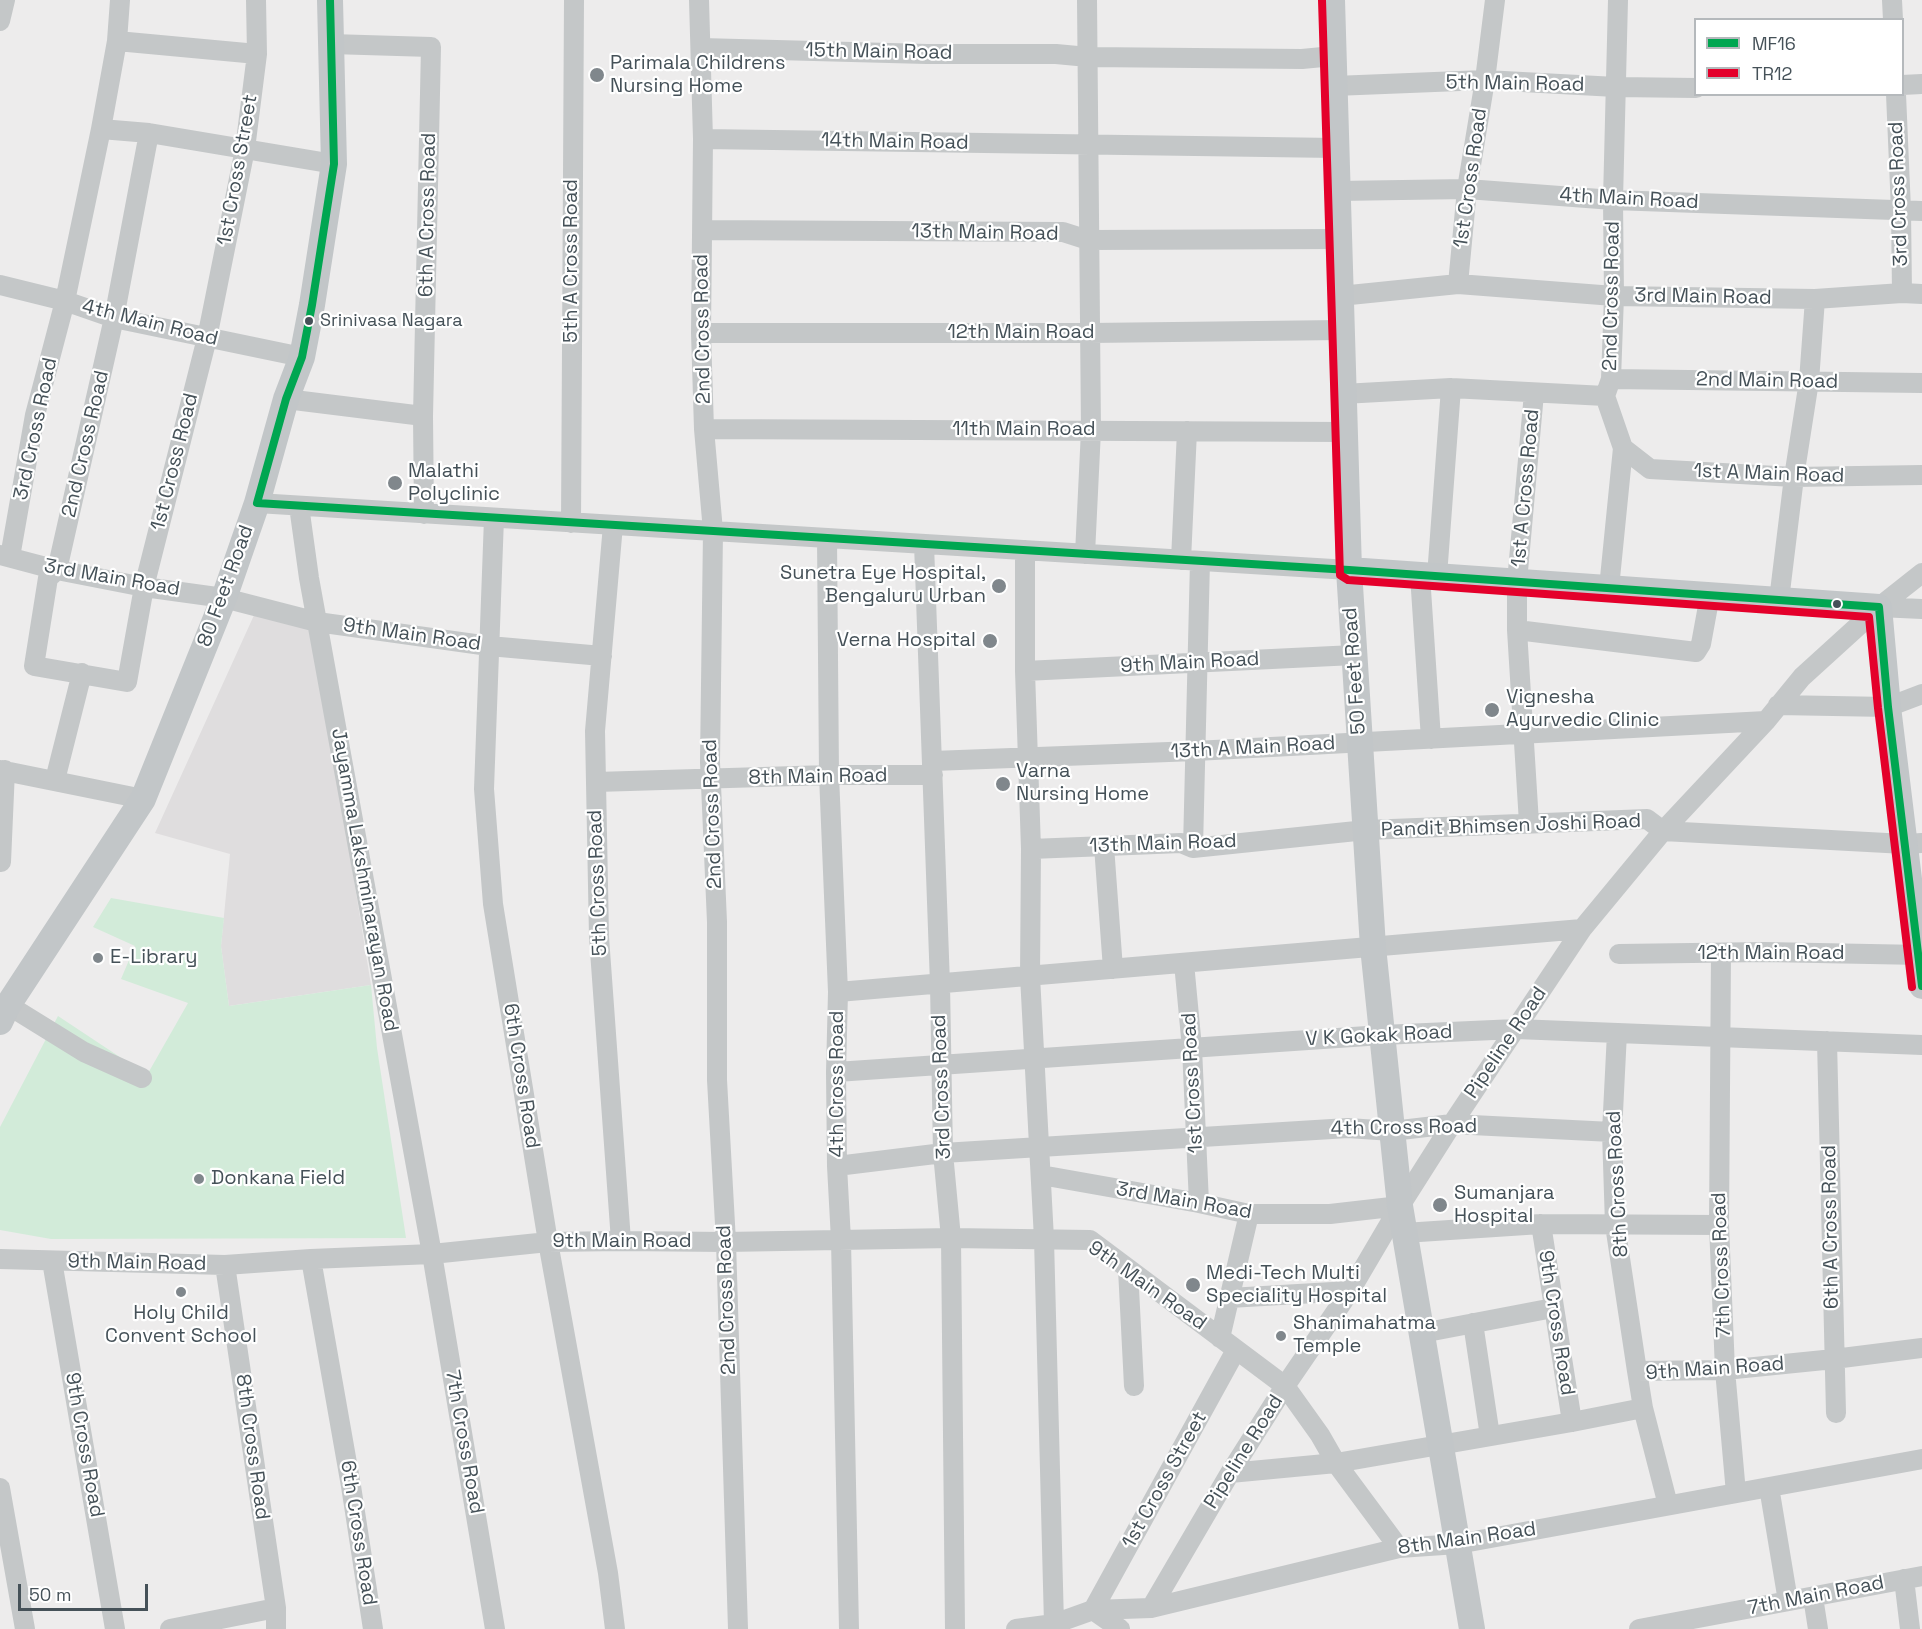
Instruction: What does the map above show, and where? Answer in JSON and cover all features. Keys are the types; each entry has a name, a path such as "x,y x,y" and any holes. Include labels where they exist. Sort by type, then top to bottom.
{"main road":[{"name":"80 Feet Road","path":"4,1014 143,800 224,598 257,503 286,399 302,357 334,164 330,0"},
{"name":"50 Feet Road","path":"1332,0 1349,570 1373,947 1400,1206 1472,1629"},
{"path":"1349,570 1879,607 1888,707 1913,844 1922,986"}],"street":[{"path":"0,21 5,0"},
{"name":"3rd Cross Road","path":"5,556 35,414 65,301 101,129 117,41 120,0"},
{"name":"1st Cross Street","path":"207,338 245,149 257,54 256,0"},
{"name":"5th A Cross Road","path":"571,523 574,0"},
{"name":"2nd Cross Road","path":"699,0 703,139 701,333 705,429 713,531 710,762 717,922 717,1080 726,1242 738,1629"},
{"path":"1085,554 1091,430 1087,0"},
{"name":"1st Cross Road","path":"1458,284 1467,189 1485,80 1495,0"},
{"name":"2nd Cross Road","path":"1609,588 1623,448 1608,387 1614,296 1613,200 1618,0"},
{"path":"1892,0 1893,18"},
{"path":"117,41 257,54"},
{"name":"6th A Cross Road","path":"330,44 431,47 423,416"},
{"name":"15th Main Road","path":"701,48 927,54 1056,54 1088,57 1302,59 1333,56"},
{"name":"5th Main Road","path":"1334,86 1485,80 1616,87 1694,88"},
{"path":"1904,85 1922,84"},
{"name":"3rd Cross Road","path":"1896,96 1901,210 1912,293"},
{"path":"101,129 148,132 334,164"},
{"name":"2nd Cross Road","path":"82,673 34,666 48,578 57,570 114,318 148,132"},
{"name":"14th Main Road","path":"703,139 1336,148"},
{"name":"4th Main Road","path":"1337,191 1467,189 1613,200 1922,211"},
{"name":"13th Main Road","path":"703,230 1063,232 1088,240 1339,239"},
{"name":"3rd Main Road","path":"1340,296 1458,284 1614,296 1815,299 1912,293"},
{"name":"4th Main Road","path":"0,285 65,301 114,318 302,357"},
{"path":"1779,600 1794,477 1809,381 1815,299"},
{"name":"12th Main Road","path":"701,333 1090,333 1341,330"},
{"name":"1st Cross Road","path":"82,673 127,682 144,587 207,338"},
{"name":"2nd Main Road","path":"1343,393 1451,388 1534,393 1608,387 1809,381 1922,383"},
{"path":"1431,740 1428,576 1451,388"},
{"name":"1st A Cross Road","path":"1517,582 1534,393"},
{"path":"286,399 423,416 424,514"},
{"name":"11th Main Road","path":"705,429 1344,432"},
{"path":"1187,431 1190,560 1197,663 1193,848"},
{"name":"1st A Main Road","path":"1623,448 1650,469 1794,477 1922,475"},
{"path":"257,503 1349,570"},
{"name":"Jayamma Lakshminarayan Road","path":"299,506 309,578 432,1254"},
{"name":"6th Cross Road","path":"494,518 484,789 493,904 548,1242 608,1573 615,1629"},
{"name":"5th Cross Road","path":"613,525 595,731 599,937 621,1240"},
{"name":"4th Cross Road","path":"827,538 829,775 838,992 837,1166 841,1240 849,1629"},
{"name":"3rd Cross Road","path":"924,544 933,768 943,1153 951,1238 955,1629"},
{"path":"1025,550 1025,671 1031,849 1029,976 1044,1239 1054,1624"},
{"name":"3rd Main Road","path":"5,556 57,570 144,587 224,598"},
{"name":"Pipeline Road","path":"1152,1608 1230,1473 1285,1386 1350,1291 1452,1124 1582,929 1663,831 1767,721 1802,677 1879,607 1922,573"},
{"path":"1517,582 1517,630 1529,823"},
{"path":"1517,630 1696,652 1701,644 1710,595"},
{"name":"9th Main Road","path":"224,598 317,622 489,646 602,656"},
{"path":"1879,607 1922,609"},
{"name":"9th Main Road","path":"1025,671 1354,655"},
{"path":"55,780 82,673"},
{"path":"1778,705 1888,707 1922,694"},
{"name":"13th A Main Road","path":"933,768 1028,759 1767,721"},
{"name":"8th Main Road","path":"596,782 829,775 933,768"},
{"path":"1,862 3,770 143,800"},
{"name":"Pandit Bhimsen Joshi Road","path":"1366,830 1647,819 1663,831 1913,844"},
{"name":"13th Main Road","path":"1031,849 1181,843 1193,848 1366,830"},
{"path":"1104,846 1113,969"},
{"path":"838,992 1582,929"},
{"name":"7th Cross Road","path":"1721,953 1719,1225 1725,1370 1736,1493"},
{"name":"12th Main Road","path":"1619,954 1920,955"},
{"name":"1st Cross Road","path":"1184,963 1192,1048 1199,1203"},
{"path":"4,1014 142,1078"},
{"name":"V K Gokak Road","path":"836,1072 1382,1035 1516,1029 1922,1045"},
{"name":"8th Cross Road","path":"1617,1033 1612,1132 1615,1225 1637,1371"},
{"name":"6th A Cross Road","path":"1827,1041 1836,1413"},
{"name":"4th Cross Road","path":"1039,1146 1348,1128 1392,1131 1452,1124 1612,1132"},
{"path":"837,1166 943,1153 1039,1146"},
{"name":"3rd Main Road","path":"1041,1175 1249,1214 1330,1214 1400,1206"},
{"path":"1220,1338 1249,1214"},
{"path":"1404,1233 1541,1224 1719,1225"},
{"name":"9th Cross Road","path":"1541,1224 1572,1422"},
{"name":"9th Main Road","path":"0,1259 225,1265 432,1254 548,1242 951,1238 1090,1240 1285,1386 1336,1462 1399,1548"},
{"name":"7th Cross Road","path":"432,1254 495,1629"},
{"name":"6th Cross Road","path":"311,1259 351,1486 373,1629"},
{"name":"9th Cross Road","path":"52,1261 115,1629"},
{"name":"8th Cross Road","path":"225,1265 276,1608 276,1629"},
{"path":"1128,1269 1134,1386"},
{"path":"1229,1298 1350,1291"},
{"path":"1422,1333 1553,1308"},
{"path":"1473,1323 1490,1436"},
{"name":"9th Main Road","path":"1230,1473 1336,1462 1643,1408 1637,1371 1725,1370 1922,1348"},
{"name":"1st Cross Street","path":"1093,1610 1236,1350"},
{"path":"1643,1408 1668,1505"},
{"name":"8th Main Road","path":"1016,1629 1054,1624 1093,1610 1152,1608 1399,1548 1458,1544 1922,1459"},
{"path":"1769,1487 1788,1601"},
{"path":"0,1488 25,1629"},
{"path":"1910,1629 1913,1578"},
{"name":"7th Main Road","path":"1640,1629 1705,1623 1788,1601 1913,1578"},
{"path":"1813,1597 1818,1629"},
{"path":"170,1629 276,1608"},
{"path":"1093,1610 1120,1629"}],"shaded area":[{"path":"260,602 311,616 371,985 229,1006 221,946 230,854 155,833"}],"green space":[{"name":"Donkana Field","path":"111,898 224,918 221,946 229,1006 371,985 377,1048 406,1238 51,1239 0,1230 0,1127 58,1016 147,1075 188,1003 121,979 135,946 93,927"}],"transit line":[{"name":"MF16","path":"330,0 334,164 302,357 286,399 257,503 1349,570 1879,607 1888,707 1922,986"},
{"name":"TR12","path":"1322,0 1340,575 1348,580 1869,617 1912,987"}],"place":[{"name":"Parimala Childrens Nursing Home","path":"597,75"},
{"name":"Srinivasa Nagara","path":"309,321"},
{"name":"Malathi Polyclinic","path":"395,483"},
{"name":"Sunetra Eye Hospital, Bengaluru Urban","path":"999,586"},
{"name":"Verna Hospital","path":"990,641"},
{"name":"Vignesha Ayurvedic Clinic","path":"1492,710"},
{"name":"Varna Nursing Home","path":"1003,784"},
{"name":"E-Library","path":"98,958"},
{"name":"Donkana Field","path":"199,1179"},
{"name":"Sumanjara Hospital","path":"1440,1205"},
{"name":"Medi-Tech Multi Speciality Hospital","path":"1193,1285"},
{"name":"Holy Child Convent School","path":"181,1292"},
{"name":"Shanimahatma Temple","path":"1281,1336"}]}
